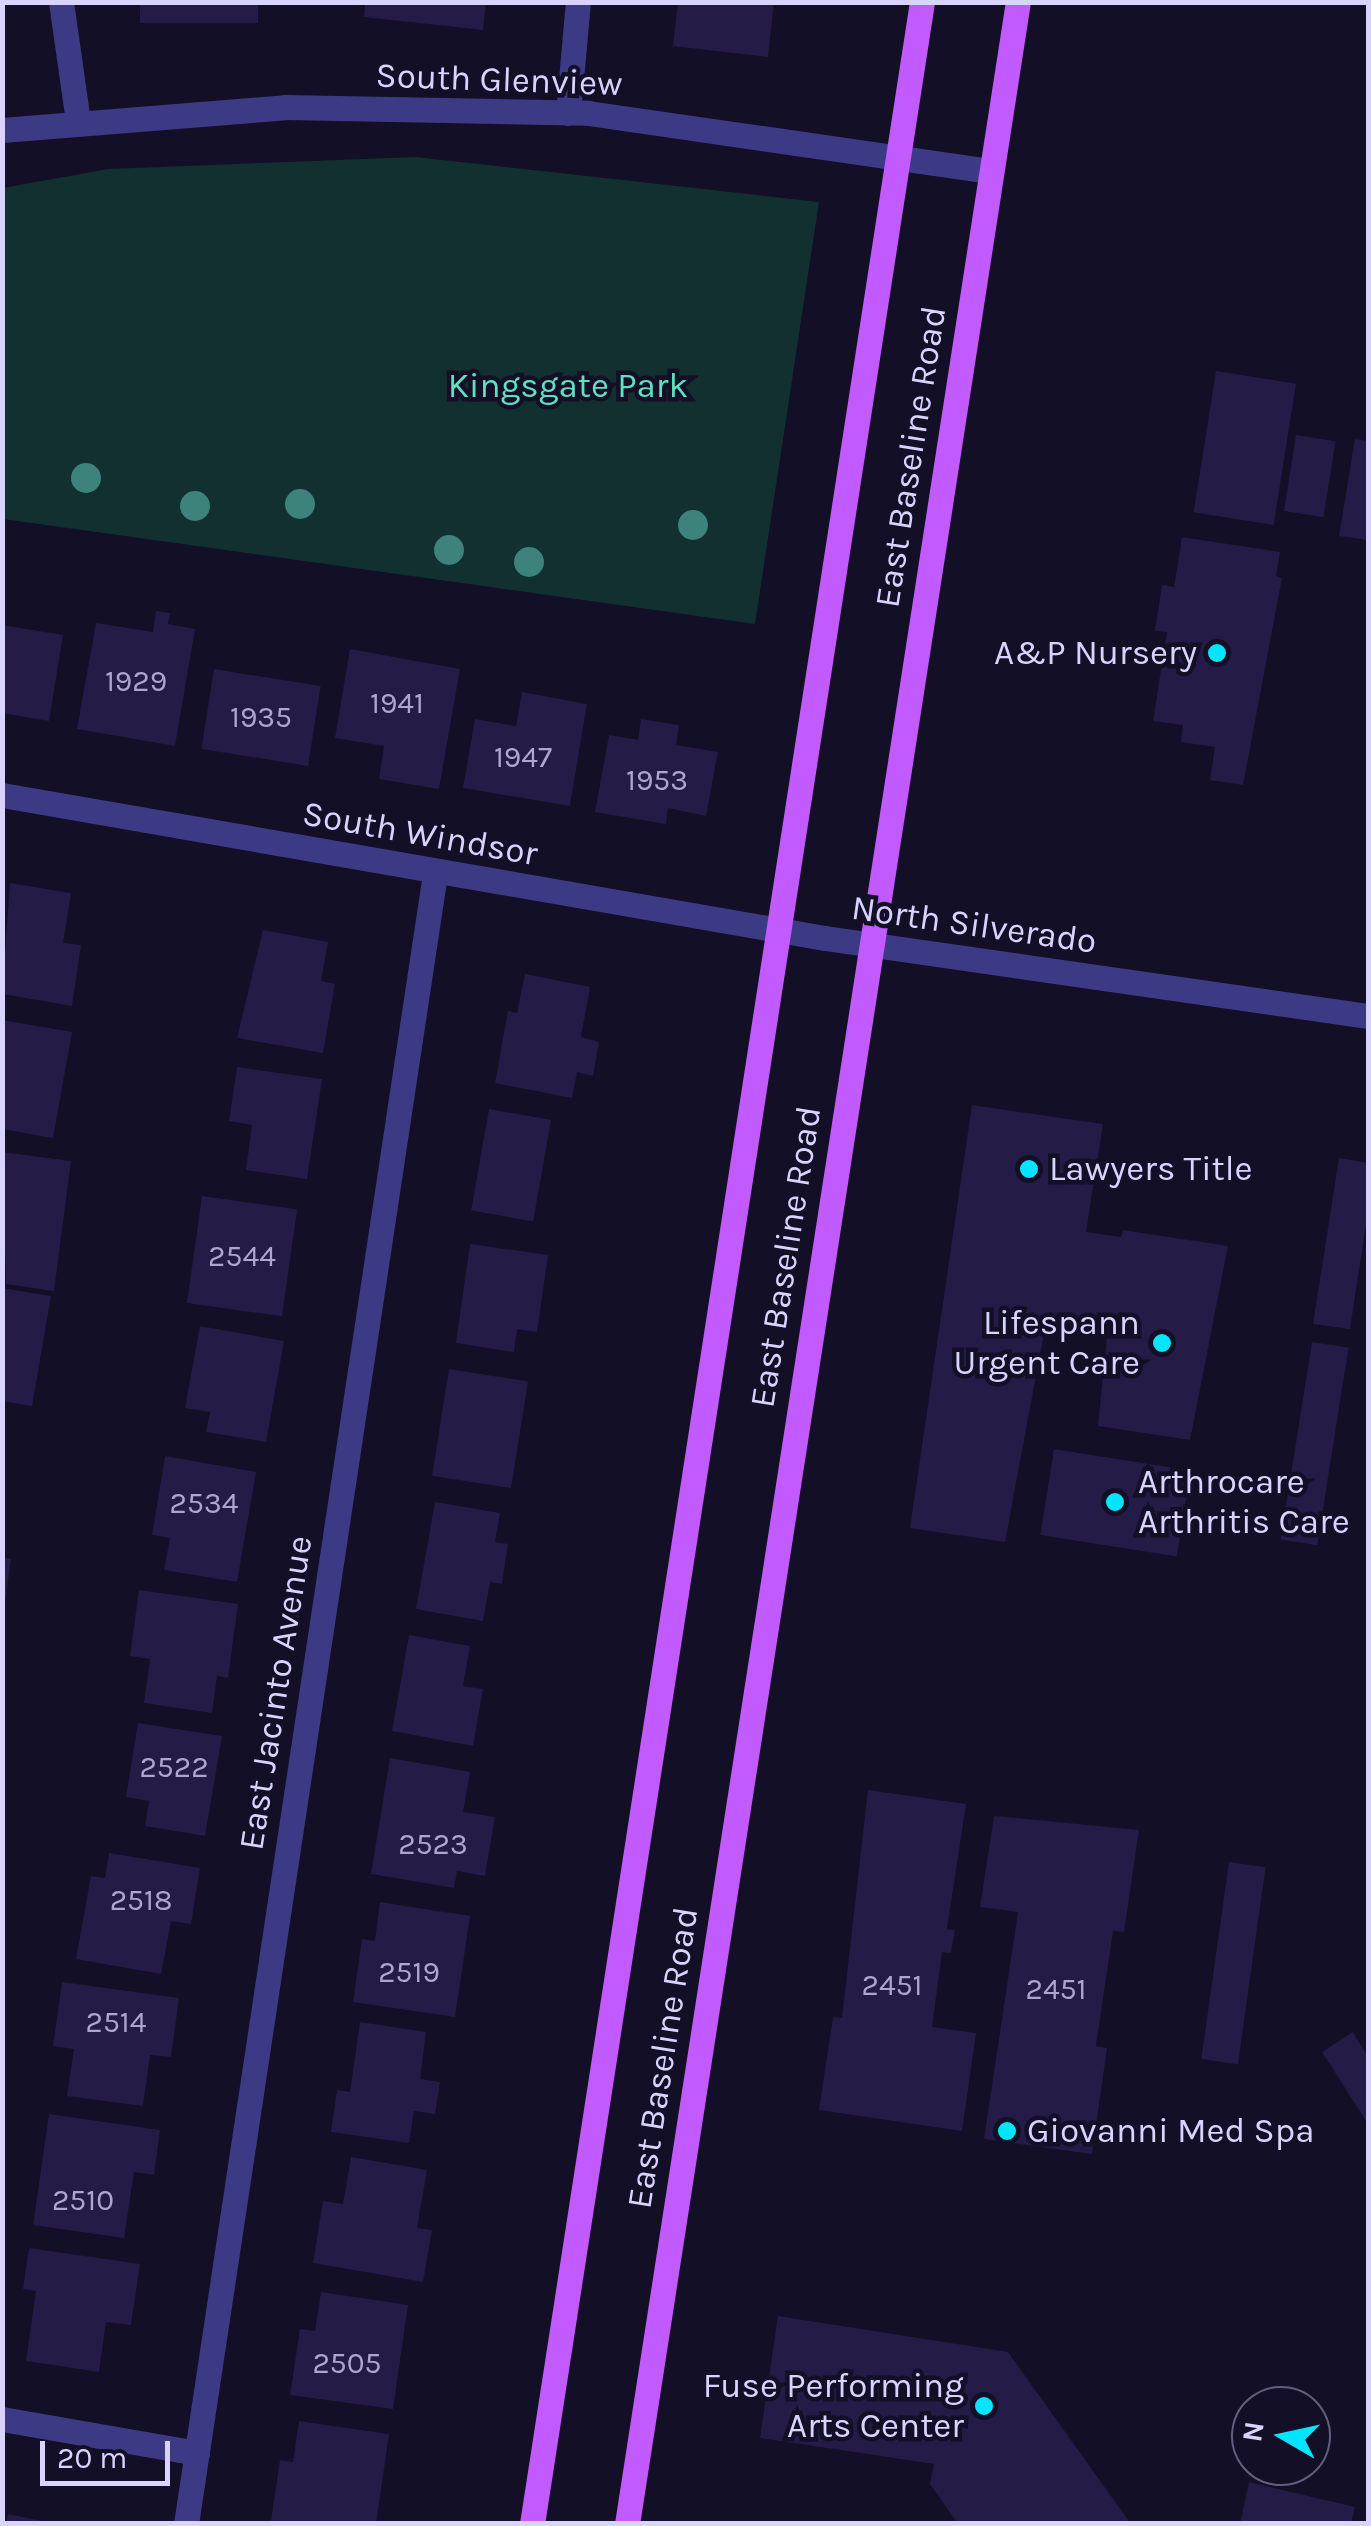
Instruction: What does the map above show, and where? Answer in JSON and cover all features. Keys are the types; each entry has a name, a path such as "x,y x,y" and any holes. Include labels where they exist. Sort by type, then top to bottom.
{"main road":[{"name":"East Baseline Road","path":"532,2524 922,2"},
{"name":"East Baseline Road","path":"627,2524 1018,2"}],"street":[{"path":"61,2 78,122"},
{"path":"568,113 578,2"},
{"name":"South Glenview","path":"2,130 285,107 568,113 990,170"},
{"name":"South Windsor","path":"2,795 825,938"},
{"name":"East Jacinto Avenue","path":"186,2524 436,873"},
{"name":"North Silverado","path":"825,938 1368,1016"},
{"path":"2,2419 197,2453"}],"green space":[{"name":"Kingsgate Park","path":"415,157 819,202 755,624 3,519 3,188 108,169"}],"building":[{"path":"140,2 258,2 258,23 140,23"},
{"path":"365,2 486,2 483,30 364,17"},
{"path":"678,2 774,2 768,57 673,46"},
{"path":"1216,371 1296,384 1274,525 1194,512"},
{"path":"1296,435 1336,441 1323,517 1284,511"},
{"path":"1355,439 1368,441 1368,540 1339,536"},
{"name":"A&P Nursery","path":"1182,537 1280,552 1276,576 1282,578 1243,785 1210,780 1215,747 1181,742 1183,725 1153,721 1167,632 1155,631 1162,585 1174,587"},
{"path":"156,611 170,613 168,624 195,629 175,746 77,729 96,623 153,632"},
{"path":"2,625 63,635 49,721 2,713"},
{"path":"350,649 460,669 439,789 379,779 384,746 335,738"},
{"path":"214,669 321,686 308,766 201,749"},
{"path":"522,692 587,704 570,806 463,788 475,719 516,726"},
{"path":"641,719 679,725 676,745 718,752 706,816 668,808 666,824 595,812 609,735 638,740"},
{"path":"10,883 71,893 63,943 81,945 72,1006 2,994"},
{"path":"263,930 328,942 321,981 335,984 323,1053 237,1038"},
{"path":"525,974 590,987 581,1037 599,1042 593,1076 577,1072 572,1098 495,1083 508,1011 517,1013"},
{"path":"2,1020 72,1032 53,1138 2,1129"},
{"path":"237,1067 322,1079 307,1179 246,1170 252,1125 229,1121"},
{"path":"972,1105 1103,1124 1086,1232 1121,1237 1123,1230 1228,1246 1190,1440 1098,1426 1108,1326 1047,1317 1005,1542 910,1528"},
{"path":"489,1109 551,1120 533,1221 471,1210"},
{"path":"2,1152 71,1161 54,1291 6,1284"},
{"path":"1339,1158 1368,1163 1368,1212 1350,1329 1313,1324"},
{"path":"202,1196 297,1209 282,1316 187,1303"},
{"path":"470,1244 548,1255 537,1332 517,1329 514,1352 456,1343"},
{"path":"2,1288 51,1296 32,1406 2,1401"},
{"path":"200,1326 284,1341 266,1442 206,1432 210,1412 185,1408"},
{"path":"1312,1342 1349,1348 1317,1545 1281,1540"},
{"path":"449,1369 528,1382 511,1488 432,1476"},
{"name":"Arthrocare Arthritis Care","path":"1054,1449 1190,1471 1177,1557 1040,1535"},
{"path":"165,1456 256,1472 237,1582 164,1570 170,1538 152,1535"},
{"path":"435,1502 500,1513 495,1542 508,1544 502,1584 490,1582 483,1621 416,1609"},
{"path":"2,1557 11,1559 5,1602 2,1602"},
{"path":"139,1590 238,1604 228,1678 217,1676 212,1713 144,1703 150,1659 130,1656"},
{"path":"409,1635 470,1646 463,1686 483,1689 473,1746 392,1731"},
{"path":"138,1723 222,1736 205,1836 145,1826 149,1801 126,1797"},
{"path":"390,1758 470,1772 463,1812 495,1817 485,1876 457,1871 454,1888 371,1874"},
{"path":"868,1790 966,1804 947,1929 955,1930 951,1953 942,1952 932,2027 976,2033 962,2131 819,2110 833,2017 842,2018"},
{"path":"994,1816 1139,1830 1124,1932 1113,1931 1096,2046 1107,2048 1092,2154 984,2139 1018,1912 980,1907"},
{"path":"109,1853 200,1868 191,1924 171,1921 161,1974 76,1959 91,1876 105,1878"},
{"path":"1229,1862 1266,1867 1238,2064 1201,2059"},
{"path":"380,1902 470,1916 455,2017 353,2002 362,1939 375,1941"},
{"path":"62,1982 179,1998 171,2057 150,2055 143,2106 67,2096 74,2049 53,2046"},
{"path":"360,2022 426,2032 420,2079 440,2082 435,2114 414,2111 409,2143 331,2132 337,2090 350,2092"},
{"path":"1353,2032 1368,2057 1368,2124 1322,2052"},
{"path":"49,2114 160,2130 154,2175 134,2172 124,2238 33,2225"},
{"path":"351,2157 427,2170 417,2228 432,2230 423,2282 313,2263 323,2201 343,2204"},
{"path":"29,2248 140,2264 131,2325 106,2322 99,2372 26,2361 36,2291 23,2289"},
{"path":"321,2292 408,2305 393,2409 290,2395 300,2329 315,2331"},
{"path":"778,2316 1008,2352 1131,2524 958,2524 930,2484 934,2464 760,2438"},
{"path":"299,2421 389,2434 376,2524 271,2521 280,2460 293,2462"},
{"path":"1248,2486 1266,2486 1355,2507 1351,2524 1240,2524"},
{"path":"8,2514 47,2522 47,2524 6,2524"}],"place":[{"name":"A&P Nursery","path":"1217,653"},
{"name":"Lawyers Title","path":"1029,1169"},
{"name":"Lifespann Urgent Care","path":"1162,1343"},
{"name":"Arthrocare Arthritis Care","path":"1115,1502"},
{"name":"Giovanni Med Spa","path":"1007,2131"},
{"name":"Fuse Performing Arts Center","path":"984,2406"}]}
